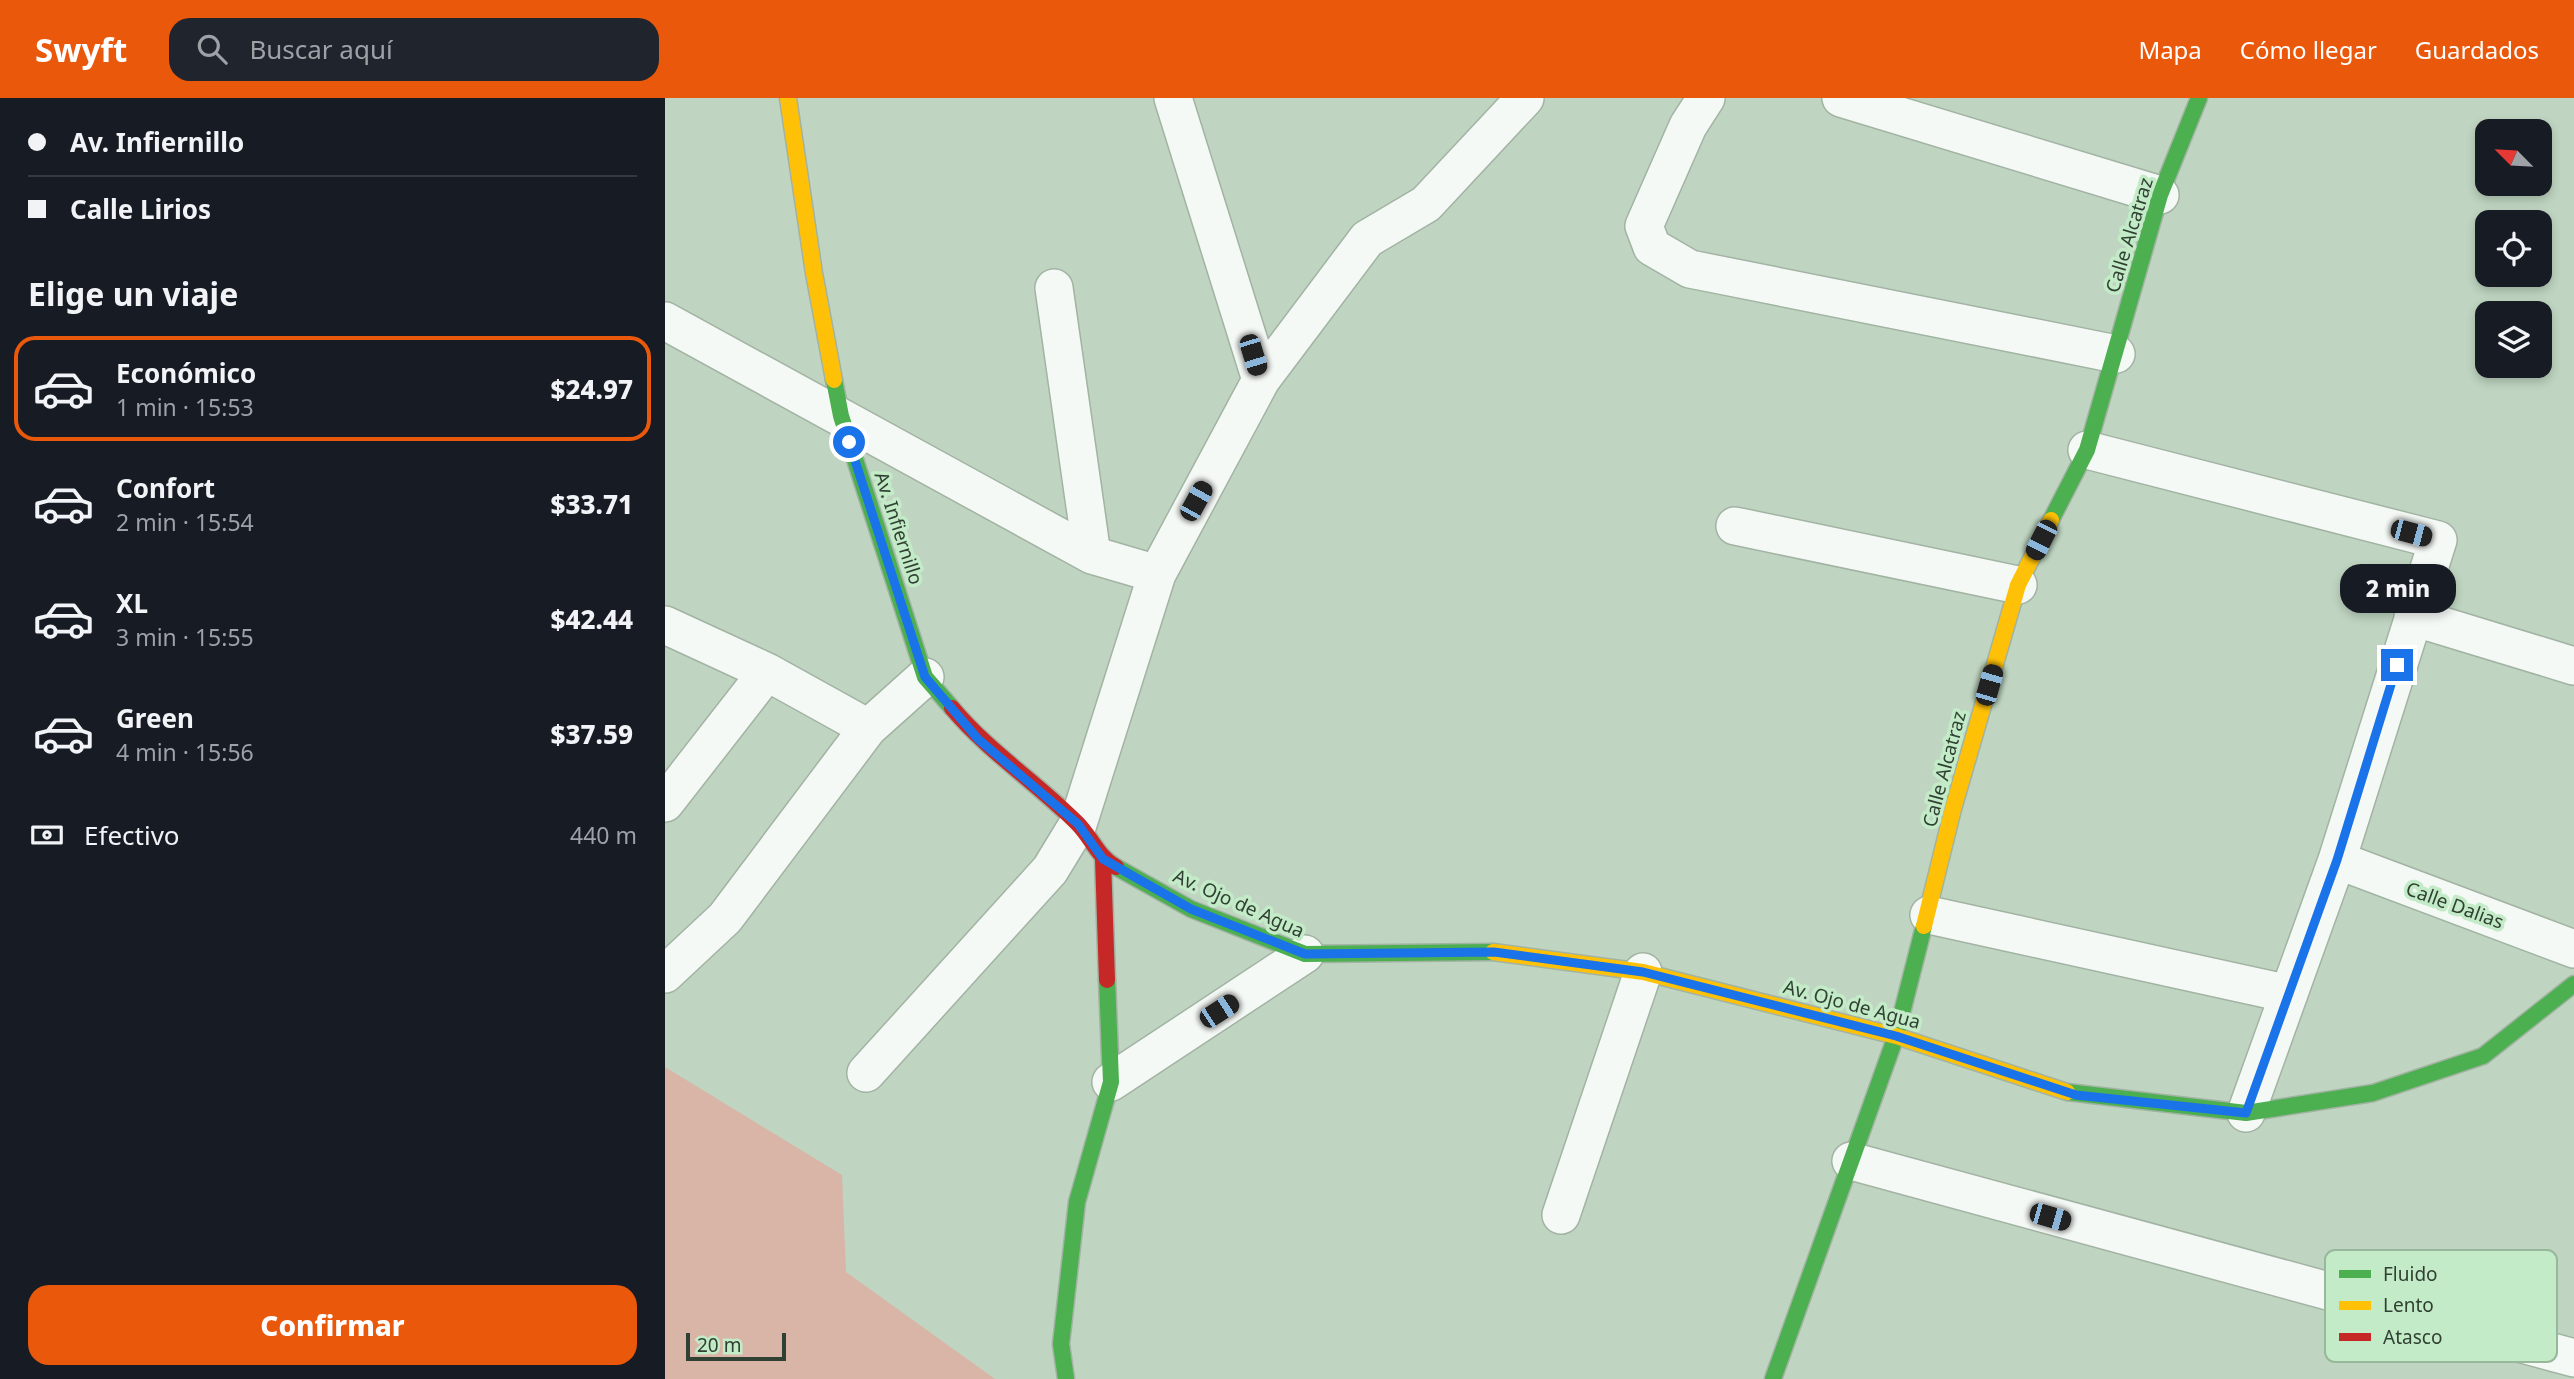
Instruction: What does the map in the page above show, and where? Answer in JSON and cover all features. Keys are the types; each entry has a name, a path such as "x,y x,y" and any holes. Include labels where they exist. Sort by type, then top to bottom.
{"street":[{"name":"Av. Infiernillo","path":"787,98 814,273 841,416 925,677 978,739 1078,824 1103,859"},
{"path":"1173,98 1261,380"},
{"path":"866,1073 1051,870 1078,824 1157,574 1261,380 1367,239 1426,204 1525,98"},
{"path":"1706,98 1688,126 1644,226 1652,247 1690,268 2116,354"},
{"path":"1841,98 2160,195"},
{"name":"Calle Alcatraz","path":"1773,1379 1896,1036 1929,915 1953,809 2018,585 2087,450 2160,195 2199,98"},
{"path":"1054,288 1092,555"},
{"path":"665,321 1092,555 1157,574"},
{"path":"2087,450 2438,540 2337,860 2246,1113"},
{"path":"1735,526 2018,585"},
{"path":"2413,617 2574,666"},
{"path":"665,625 767,672 868,728"},
{"path":"665,803 767,672"},
{"path":"665,974 725,918 868,728 925,677"},
{"path":"1066,1379 1061,1344 1077,1202 1111,1082 1103,859"},
{"name":"Av. Ojo de Agua","path":"1103,859 1191,909 1305,954 1494,952 1643,972 1896,1036 2076,1095 2246,1113 2373,1093 2483,1056 2574,984"},
{"name":"Calle Dalias","path":"2337,860 2574,949"},
{"path":"1929,915 2289,994"},
{"path":"1111,1082 1305,954"},
{"path":"1561,1214 1643,972"},
{"path":"1851,1161 2325,1290"},
{"path":"2557,1353 2574,1358"}],"shaded area":[{"path":"665,1067 842,1175 846,1272 995,1379 665,1379"}],"traffic: fast":[{"path":"2051,520 2087,450 2160,195 2199,98"},
{"path":"834,380 841,416 925,677 952,708"},
{"path":"1116,867 1191,909 1305,954 1493,952"},
{"path":"1773,1379 1896,1036 1924,926"},
{"path":"1066,1379 1061,1344 1077,1202 1111,1082 1107,980"},
{"path":"2067,1092 2246,1113 2373,1093 2483,1056 2574,984"}],"traffic: slow":[{"path":"788,98 814,273 834,380"},
{"path":"1924,926 1953,809 2018,585 2051,520"},
{"path":"1493,952 1643,972 1896,1036 2067,1092"}],"traffic: jam":[{"path":"952,708 981,739 1077,823 1104,858 1116,867"},
{"path":"1103,859 1107,980"}],"route":[{"path":"849,442 925,677 978,739 1078,824 1103,859 1191,909 1305,954 1494,952 1643,972 1896,1036 2076,1095 2246,1113 2337,860 2397,665"}]}
